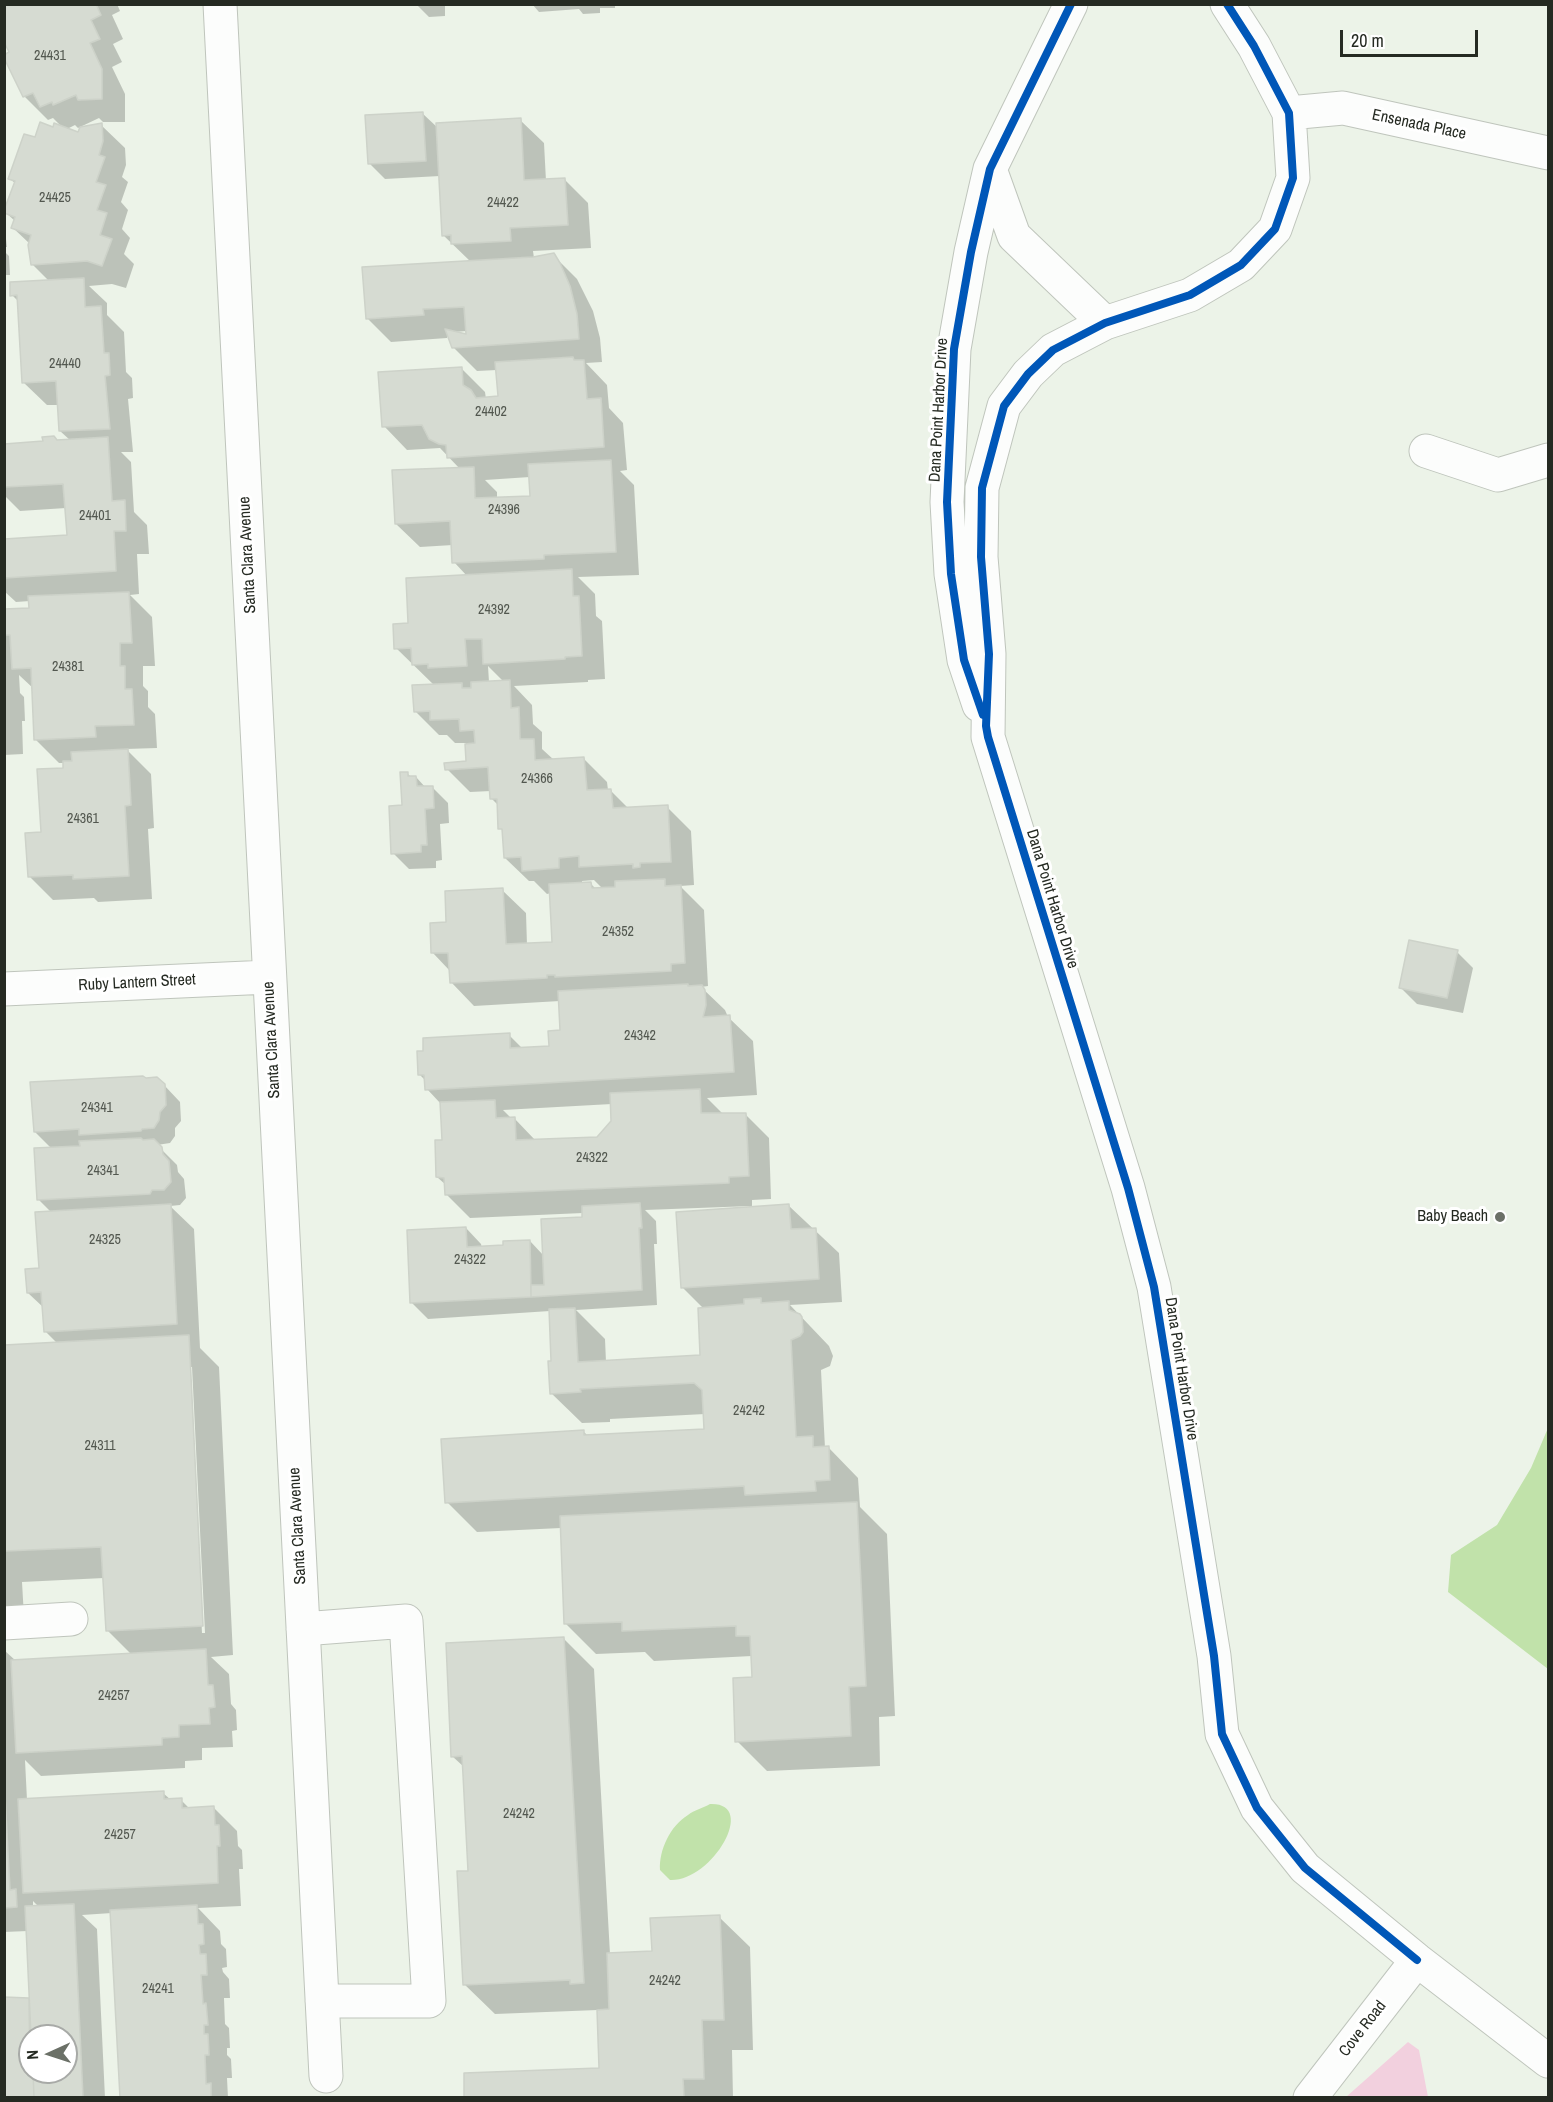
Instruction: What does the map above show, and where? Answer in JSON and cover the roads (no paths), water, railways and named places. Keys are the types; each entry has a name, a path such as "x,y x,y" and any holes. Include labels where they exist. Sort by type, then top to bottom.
{"street":[{"name":"Santa Clara Avenue","path":"220,4 326,2076"},
{"name":"Dana Point Harbor Drive","path":"1071,4 990,169 971,252 954,349 947,502 951,574 964,660 1128,1188 1154,1287 1214,1656 1222,1734 1257,1808 1305,1868 1417,1960 1548,2061"},
{"name":"Dana Point Harbor Drive","path":"986,726 989,654 981,557 982,488 1004,406 1028,374 1053,350 1105,323 1190,295 1241,265 1275,229 1293,178 1289,113 1254,46 1227,4"},
{"name":"Ensenada Place","path":"1289,113 1342,108 1548,153"},
{"path":"990,169 1014,236 1105,323"},
{"path":"1426,451 1498,475 1548,460"},
{"name":"Ruby Lantern Street","path":"4,989 269,977"},
{"path":"4,1623 71,1619"},
{"path":"303,1629 406,1621 429,2001 322,2001"},
{"name":"Cove Road","path":"1310,2097 1417,1960"}],"place":[{"name":"Baby Beach","path":"1500,1217"}]}
